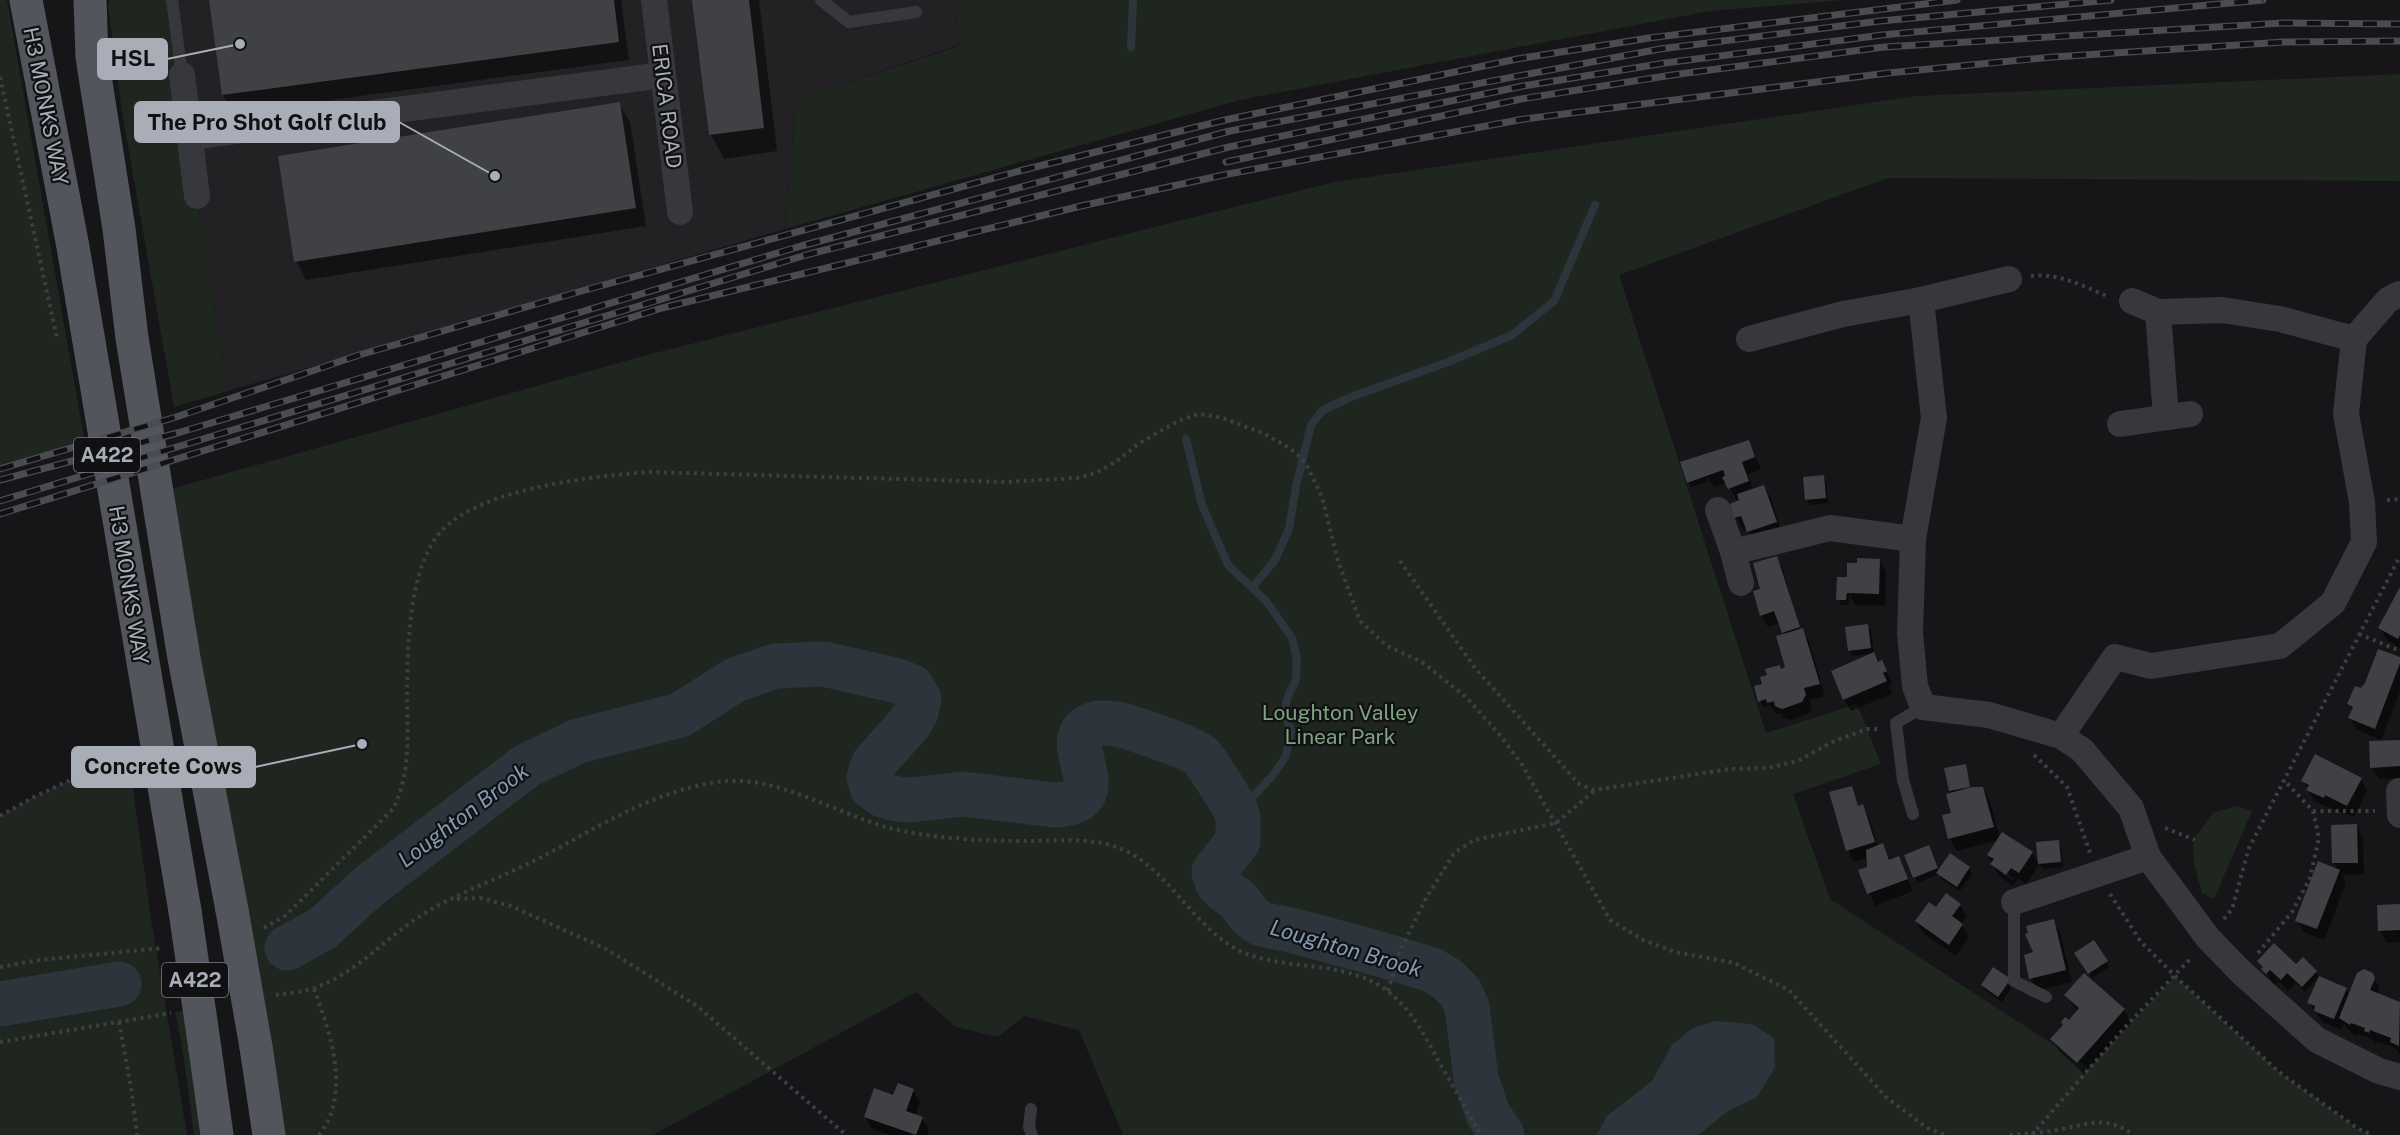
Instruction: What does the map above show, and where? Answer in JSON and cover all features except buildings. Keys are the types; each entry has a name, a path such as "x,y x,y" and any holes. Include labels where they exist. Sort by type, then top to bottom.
{"main road":[{"name":"H3 MONKS WAY","path":"26,0 73,247 185,911 217,1135"},
{"name":"H3 MONKS WAY","path":"90,0 92,57 119,229 132,338 184,658 232,910 269,1135"}],"street":[{"name":"ERICA ROAD","path":"654,0 680,212"},
{"path":"182,75 197,196"},
{"path":"190,137 663,75"},
{"path":"1749,339 1843,314 1921,300 2009,279"},
{"path":"2061,736 2115,657 2151,666 2280,646 2332,603 2364,542 2362,502 2346,414 2354,339 2388,300 2400,294"},
{"path":"1921,300 1934,418 1913,539 1910,633 1919,697 2061,736 2082,750 2131,808 2148,857 2208,938 2242,973 2317,1040 2379,1071 2400,1077"},
{"path":"2132,301 2158,312 2222,310 2280,319 2354,339"},
{"path":"2121,424 2178,416 2158,312"},
{"path":"1718,510 1741,583"},
{"path":"1733,552 1830,528 1913,539"},
{"path":"2014,902 2148,857"}],"lane":[{"path":"172,0 182,75"},
{"path":"821,0 849,22 916,12"},
{"path":"1913,814 1903,780 1896,723 1919,697"},
{"path":"2014,902 2014,981 2046,997"},
{"path":"1031,1109 1029,1120 1032,1135"}],"path":[{"path":"0,77 58,342"},
{"path":"2009,279 2043,275 2065,278 2109,297 2132,301"},
{"path":"255,933 285,916 393,809 402,792 406,773 408,667 416,586 424,559 434,540 446,525 476,506 531,489 593,477 649,472 1005,482 1077,478 1096,473 1117,461 1137,444 1179,421 1198,414 1220,417 1265,434 1291,448 1305,462 1322,497 1338,561 1360,621 1387,646 1422,662 1467,698 1521,763 1610,920 1643,940 1675,952 1734,963 1789,990 1886,1097 1927,1128 1945,1135"},
{"path":"2033,1133 2127,1025 2175,976 2232,909 2249,848 2400,556"},
{"path":"1400,561 1475,668 1579,784 1594,790"},
{"path":"2359,634 2400,651"},
{"path":"1388,991 1399,954 1424,902 1454,853 1474,840 1556,823 1594,790 1700,772 1778,766 1798,762 1832,742 1867,729 1897,729"},
{"path":"126,741 130,765"},
{"path":"2030,751 2067,787 2097,874 2141,942 2279,1071 2357,1128 2372,1135"},
{"path":"0,816 34,797 128,753"},
{"path":"846,1135 697,1006 609,950 511,906 480,898 453,900 534,861 644,803 697,786 724,781 744,780 786,791 903,832 995,841 1096,842 1118,847 1151,869 1210,928 1239,950 1275,960 1325,966 1359,976 1388,991 1404,1005 1420,1029 1481,1135"},
{"path":"2242,973 2292,912 2310,878 2319,838 2313,811 2284,780"},
{"path":"2313,811 2395,806"},
{"path":"0,967 39,960 165,947"},
{"path":"314,989 328,1027 335,1059 336,1088 330,1112 319,1135"},
{"path":"119,1022 137,1135"},
{"path":"2010,1135 2060,1130 2102,1122 2120,1125 2134,1135"}],"shaded area":[{"path":"172,0 955,0 959,45 796,99 785,229 228,391 197,196"},
{"path":"1715,1021 1752,1024 1774,1038 1775,1067 1757,1097 1728,1111 1698,1135 1597,1135 1607,1116 1652,1081 1672,1045 1693,1028"}],"green space":[{"path":"0,0 7,0 85,443 0,469"},
{"path":"110,0 172,0 197,196 228,391 174,407 122,112 108,5"},
{"path":"955,0 1843,0 1710,11 1240,100 785,229 796,99 959,46"},
{"name":"Loughton Valley Linear Park","path":"2400,74 2400,181 1888,178 1619,275 1766,733 1857,704 1881,764 1793,794 1830,899 2089,1068 2175,976 2279,1072 2357,1128 2372,1135 1123,1135 1079,1030 1024,1016 998,1037 956,1027 916,992 653,1135 269,1135 157,493 643,356 1334,182 1916,96"},
{"path":"128,753 151,919 187,1135 0,1135 0,816 34,797"},
{"path":"2238,806 2252,811 2214,899 2202,893 2194,864 2193,846 2196,836 2214,812"},
{"path":"195,1009 217,1135 194,1135 175,1012"}],"waterway":[{"path":"1131,47 1133,0"},
{"path":"1252,588 1275,560 1289,529 1296,487 1311,425 1323,410 1512,335 1554,301 1595,205"},
{"path":"1186,439 1202,505 1228,565 1267,602 1292,638 1297,660 1296,680 1288,696 1284,712 1291,731 1286,756 1274,774 1237,814"},
{"name":"Loughton Brook","path":"287,948 323,928 369,886 526,766 578,741 680,715 735,680 775,666 824,664 898,681 912,687 919,699 916,712 909,724 874,763 869,777 872,787 883,795 896,799 911,800 962,794 1054,805 1073,802 1083,795 1086,786 1080,738 1085,729 1099,723 1132,728 1174,743 1201,756 1238,817 1238,841 1214,872 1217,882 1238,900 1250,916 1261,924 1383,955 1432,970 1447,979 1460,992 1467,1007 1476,1078 1488,1114 1502,1135"},
{"name":"Loughton Brook","path":"0,1004 119,984"}],"railway":[{"path":"0,469 176,417 359,355 578,292 1023,170 1225,120 1517,59 1649,38 1957,0"},
{"path":"0,480 181,432 801,246 1230,131 1660,49 1880,21 2111,0"},
{"path":"0,501 806,255 1229,147 1523,86 1665,63 1882,35 2263,0"},
{"path":"1226,162 1521,99 1672,75 1884,47 2283,23 2400,24"},
{"path":"0,514 662,308 1081,206 1228,174 1524,119 1888,73 2053,57 2284,42 2400,41"}],"place":[{"name":"HSL","path":"240,44"},
{"name":"The Pro Shot Golf Club","path":"495,176"},
{"name":"Concrete Cows","path":"362,744"}]}
